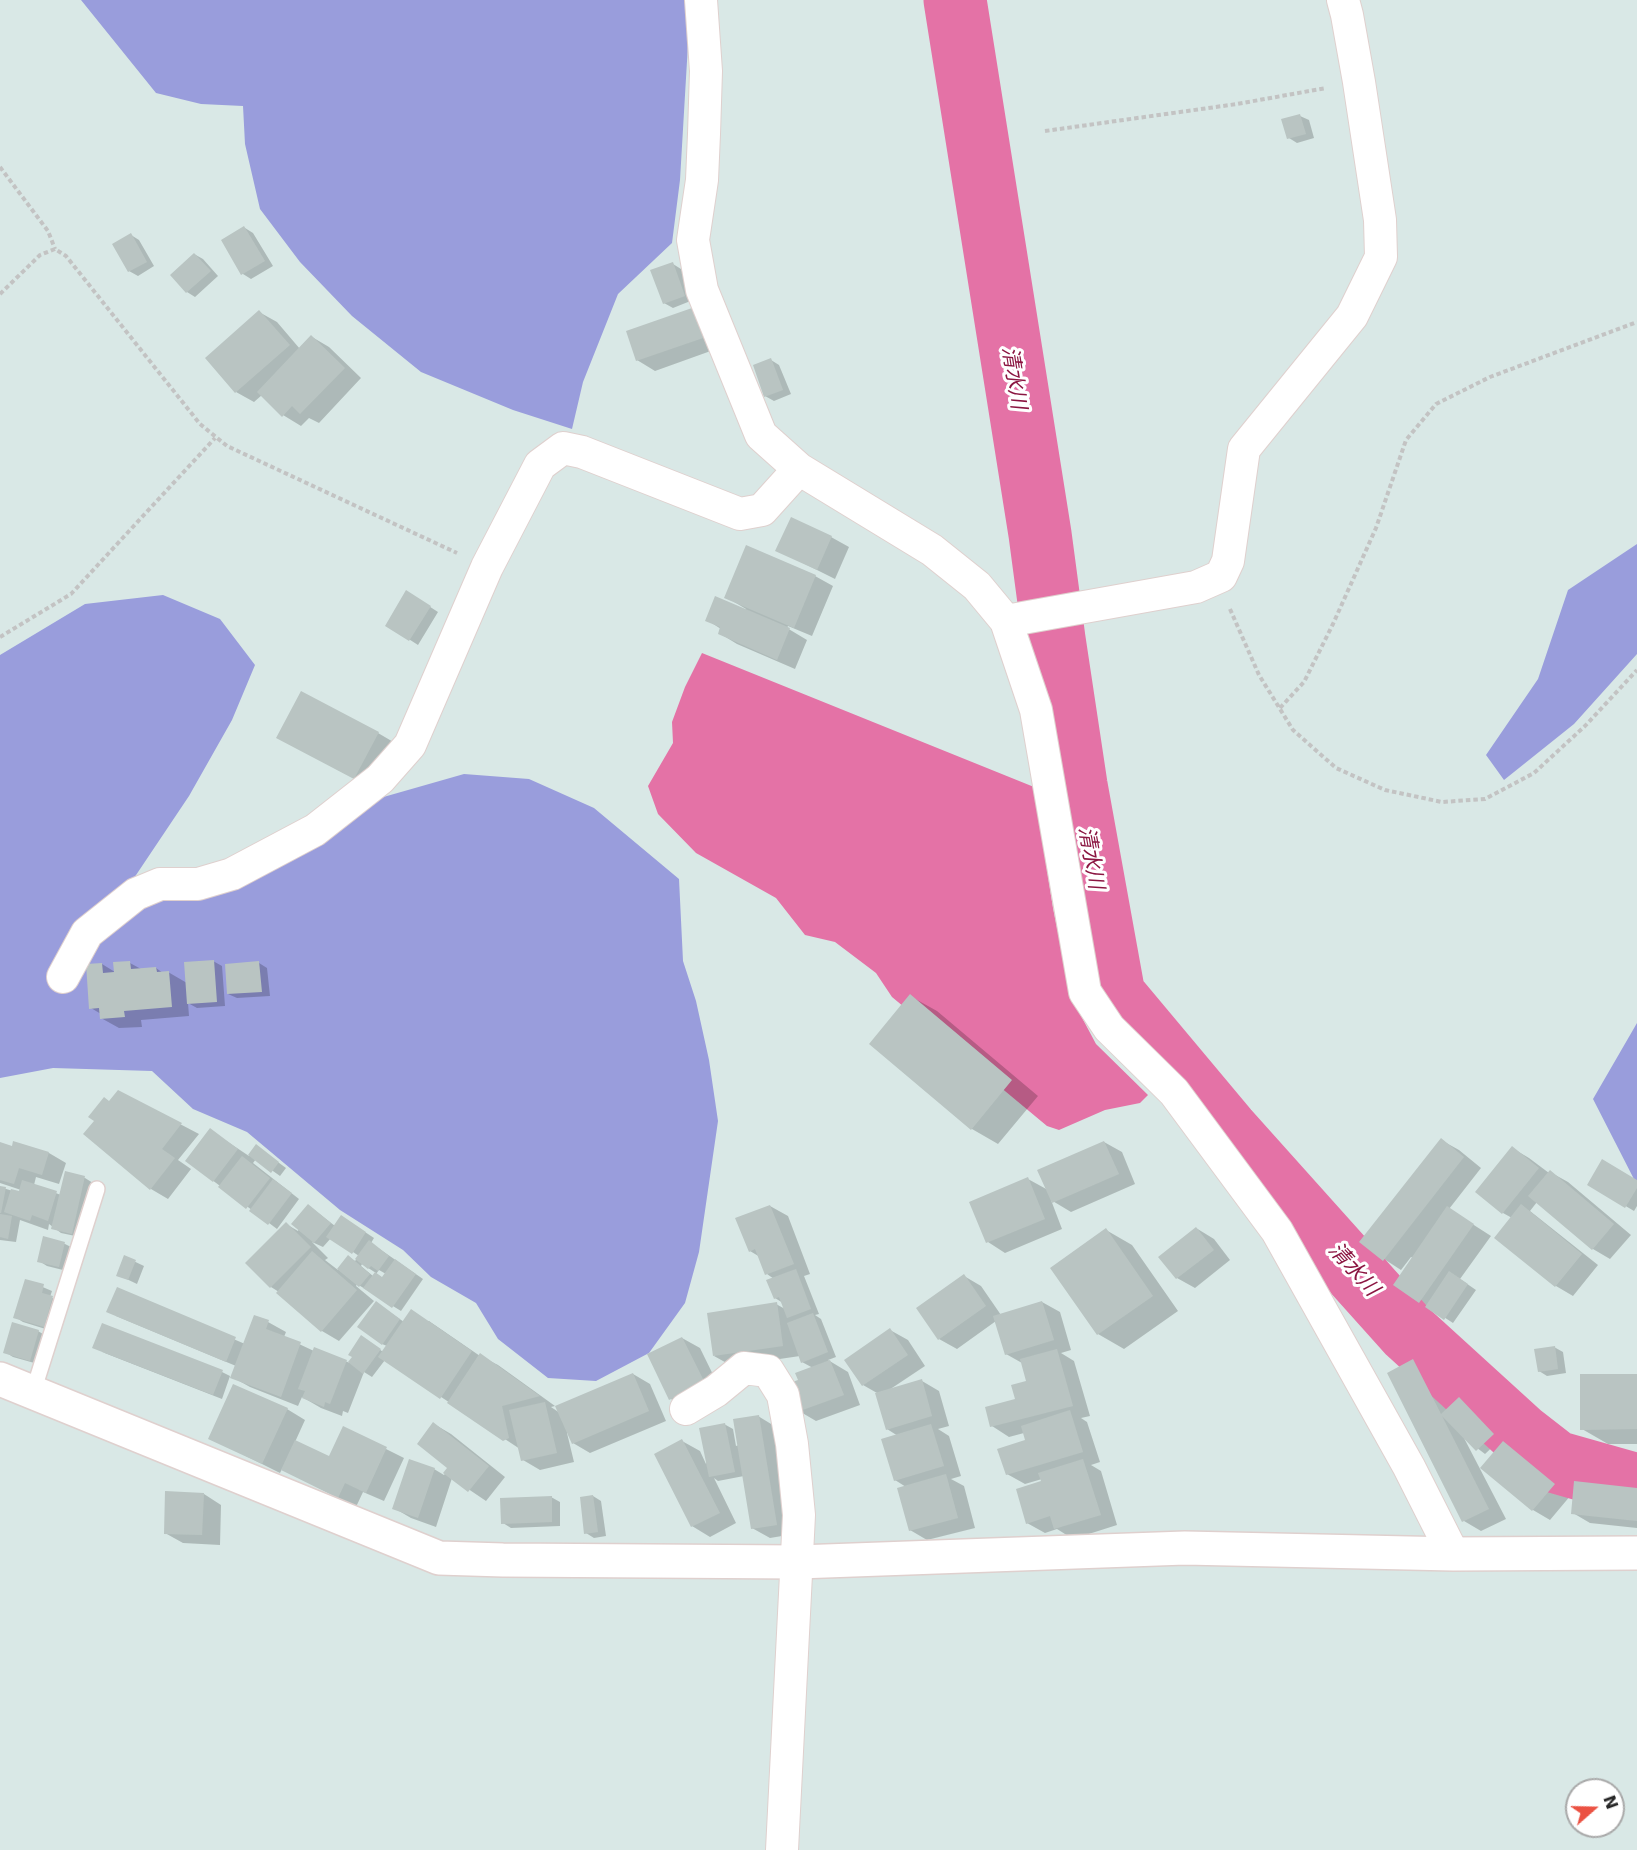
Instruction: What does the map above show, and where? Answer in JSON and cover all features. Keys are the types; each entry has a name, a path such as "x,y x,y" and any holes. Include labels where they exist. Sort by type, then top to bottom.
{"street":[{"path":"701,0 705,71 704,134 702,180 693,240 702,290 761,435 799,469 932,550 977,586 1006,621 1036,710 1085,992 1109,1029 1174,1092 1277,1231 1409,1467 1453,1554"},
{"path":"1006,621 1196,587 1221,576 1228,561 1244,449 1352,316 1381,257 1380,220 1359,82 1347,15 1342,0"},
{"path":"63,977 87,933 136,894 160,884 198,884 232,874 315,830 380,779 410,745 487,567 540,465 563,448 582,452 740,514 762,510 799,469"},
{"path":"686,1409 716,1391 744,1368 768,1371 783,1395 792,1444 799,1515 782,1850"},
{"path":"0,1379 439,1557 502,1560 798,1562 1185,1548 1453,1554 1637,1553"}],"lane":[{"path":"33,1392 97,1189"}],"path":[{"path":"1045,131 1237,104 1359,82"},
{"path":"0,167 48,231 55,249 66,256 200,424 215,438 227,446 487,567"},
{"path":"0,294 40,255 55,249"},
{"path":"1280,708 1304,682 1333,624 1376,528 1406,440 1436,404 1491,377 1637,322"},
{"path":"0,637 70,594 215,438"},
{"path":"1213,580 1226,600 1259,675 1293,730 1336,768 1385,790 1442,802 1485,799 1534,773 1585,726 1637,670"}],"shaded area":[{"path":"81,0 686,0 689,27 680,180 672,243 618,294 583,382 572,429 513,410 421,372 352,316 300,262 260,209 245,144 243,106 201,104 156,93"},
{"path":"1637,544 1637,654 1574,724 1504,780 1486,755 1538,679 1568,590"},
{"path":"163,595 220,619 255,665 232,720 189,796 126,890 187,897 380,798 464,774 529,779 594,808 679,879 683,961 696,1001 709,1060 718,1121 699,1252 685,1303 649,1353 596,1381 548,1378 498,1339 476,1303 431,1277 403,1250 340,1210 247,1132 193,1109 152,1071 53,1068 0,1078 0,655 85,604"},
{"path":"702,653 1034,787 1053,908 1071,997 1096,1044 1148,1095 1140,1103 1105,1110 1059,1130 1047,1126 892,997 876,973 835,942 805,935 776,898 696,853 658,814 648,786 673,743 672,722 685,687"},
{"path":"1637,1023 1637,1185 1593,1099"}],"building":[{"path":"1300,114 1306,134 1287,139 1281,119"},
{"path":"244,226 265,261 241,275 221,240"},
{"path":"131,233 147,262 128,272 112,244"},
{"path":"194,253 211,271 186,293 170,275"},
{"path":"673,262 685,296 663,304 650,270"},
{"path":"692,308 703,338 636,361 626,331"},
{"path":"259,310 290,345 235,393 205,358"},
{"path":"311,335 345,368 300,414 292,406 282,417 257,392"},
{"path":"771,358 783,390 764,397 753,365"},
{"path":"791,517 832,536 817,570 775,551"},
{"path":"746,545 816,575 794,628 724,598"},
{"path":"406,590 431,606 409,641 385,626"},
{"path":"715,596 790,628 777,660 718,634 720,627 705,621"},
{"path":"301,691 379,732 354,779 276,738"},
{"path":"214,960 217,1002 187,1004 184,962"},
{"path":"130,961 131,969 156,967 157,972 169,971 172,1007 124,1011 125,1017 100,1019 99,1008 89,1009 86,964 102,963 103,973 114,972 113,962"},
{"path":"259,961 262,992 227,994 225,964"},
{"path":"910,994 1012,1080 971,1130 869,1044"},
{"path":"118,1090 182,1123 162,1149 175,1158 150,1190 83,1134 94,1121 88,1117 104,1097 109,1101"},
{"path":"210,1128 238,1149 213,1182 185,1161"},
{"path":"1441,1138 1464,1157 1383,1261 1359,1242"},
{"path":"13,1141 49,1152 42,1175 19,1168 14,1184 0,1180 0,1142 12,1146"},
{"path":"1104,1141 1119,1174 1052,1203 1037,1170"},
{"path":"256,1144 279,1162 271,1173 248,1155"},
{"path":"1512,1146 1539,1168 1502,1214 1475,1192"},
{"path":"242,1156 270,1178 246,1209 218,1187"},
{"path":"1602,1159 1637,1180 1637,1188 1625,1208 1587,1185"},
{"path":"1550,1170 1614,1224 1592,1250 1528,1196"},
{"path":"65,1171 85,1176 72,1234 51,1229"},
{"path":"1028,1177 1045,1219 986,1243 969,1202"},
{"path":"273,1179 292,1193 268,1225 249,1211"},
{"path":"22,1180 57,1191 48,1221 32,1215 30,1221 4,1212 11,1189 19,1191"},
{"path":"0,1186 6,1187 1,1213 0,1213"},
{"path":"308,1204 331,1223 314,1243 291,1224"},
{"path":"1521,1204 1582,1254 1555,1287 1494,1238"},
{"path":"770,1205 794,1264 765,1275 755,1249 749,1252 735,1218"},
{"path":"1447,1206 1474,1224 1419,1303 1393,1285"},
{"path":"0,1214 12,1216 8,1239 0,1237"},
{"path":"341,1215 366,1232 352,1254 326,1237"},
{"path":"286,1222 311,1247 270,1288 245,1263"},
{"path":"1196,1227 1214,1250 1176,1279 1158,1257"},
{"path":"1106,1228 1153,1296 1097,1335 1050,1268"},
{"path":"43,1236 65,1242 59,1267 37,1262"},
{"path":"369,1240 389,1256 378,1271 371,1266 368,1269 355,1259"},
{"path":"312,1251 357,1290 321,1332 276,1293"},
{"path":"124,1255 136,1260 128,1280 116,1276"},
{"path":"348,1255 370,1274 359,1287 337,1269"},
{"path":"395,1259 416,1274 392,1308 363,1288 375,1272 382,1277"},
{"path":"796,1269 811,1309 787,1318 779,1297 774,1299 766,1280"},
{"path":"1449,1271 1468,1284 1444,1320 1425,1307"},
{"path":"964,1274 986,1306 938,1340 916,1308"},
{"path":"25,1279 44,1284 42,1293 53,1296 44,1327 13,1318"},
{"path":"117,1287 236,1337 226,1362 106,1312"},
{"path":"376,1301 400,1319 382,1345 357,1327"},
{"path":"1042,1301 1054,1340 1005,1355 993,1316"},
{"path":"777,1302 783,1346 713,1356 707,1313"},
{"path":"411,1309 472,1351 440,1399 378,1357"},
{"path":"813,1313 828,1352 801,1363 787,1323"},
{"path":"254,1315 269,1320 266,1329 301,1342 281,1397 230,1378"},
{"path":"12,1322 39,1330 30,1361 3,1353"},
{"path":"102,1323 223,1370 213,1395 92,1348"},
{"path":"890,1328 908,1355 862,1386 844,1360"},
{"path":"361,1335 381,1349 363,1374 348,1362 352,1357 348,1355"},
{"path":"682,1337 705,1383 669,1400 647,1354"},
{"path":"1555,1346 1558,1369 1538,1372 1534,1349"},
{"path":"314,1347 347,1360 330,1404 325,1402 324,1407 302,1398 305,1391 298,1389"},
{"path":"1057,1349 1073,1406 990,1427 985,1407 1015,1399 1011,1385 1026,1381 1020,1359"},
{"path":"480,1353 540,1396 502,1406 509,1438 503,1441 447,1403"},
{"path":"1413,1359 1441,1414 1459,1397 1494,1434 1476,1451 1442,1416 1489,1509 1462,1522 1387,1373"},
{"path":"830,1360 844,1395 797,1412 787,1384 798,1380 795,1373"},
{"path":"633,1373 649,1411 572,1444 555,1406"},
{"path":"1580,1374 1637,1374 1637,1429 1580,1430"},
{"path":"922,1379 932,1416 886,1430 875,1393"},
{"path":"233,1384 288,1408 262,1464 208,1439"},
{"path":"545,1402 557,1453 521,1461 509,1410"},
{"path":"1070,1410 1083,1452 1006,1475 997,1449 1025,1440 1021,1426"},
{"path":"759,1415 777,1525 751,1529 733,1419"},
{"path":"433,1422 489,1466 468,1492 443,1473 447,1468 417,1444"},
{"path":"725,1423 735,1472 709,1477 699,1428"},
{"path":"931,1424 944,1466 894,1481 881,1439"},
{"path":"343,1426 387,1447 366,1493 345,1483 338,1498 281,1470 295,1440 329,1456"},
{"path":"682,1439 720,1513 691,1527 654,1454"},
{"path":"1503,1441 1555,1484 1532,1511 1480,1468"},
{"path":"409,1459 435,1468 418,1518 392,1509"},
{"path":"1083,1459 1101,1515 1054,1529 1050,1516 1026,1524 1016,1489 1041,1481 1038,1473"},
{"path":"946,1474 958,1518 909,1531 897,1488"},
{"path":"1574,1481 1637,1488 1637,1521 1571,1514"},
{"path":"165,1491 204,1493 202,1535 164,1534"},
{"path":"593,1495 598,1532 584,1534 580,1497"},
{"path":"552,1496 552,1522 501,1524 500,1498"}],"waterway":[{"name":"清水川","path":"955,0 1040,534 1076,785 1114,995 1227,1130 1408,1332 1520,1434 1556,1462 1637,1485"}]}
